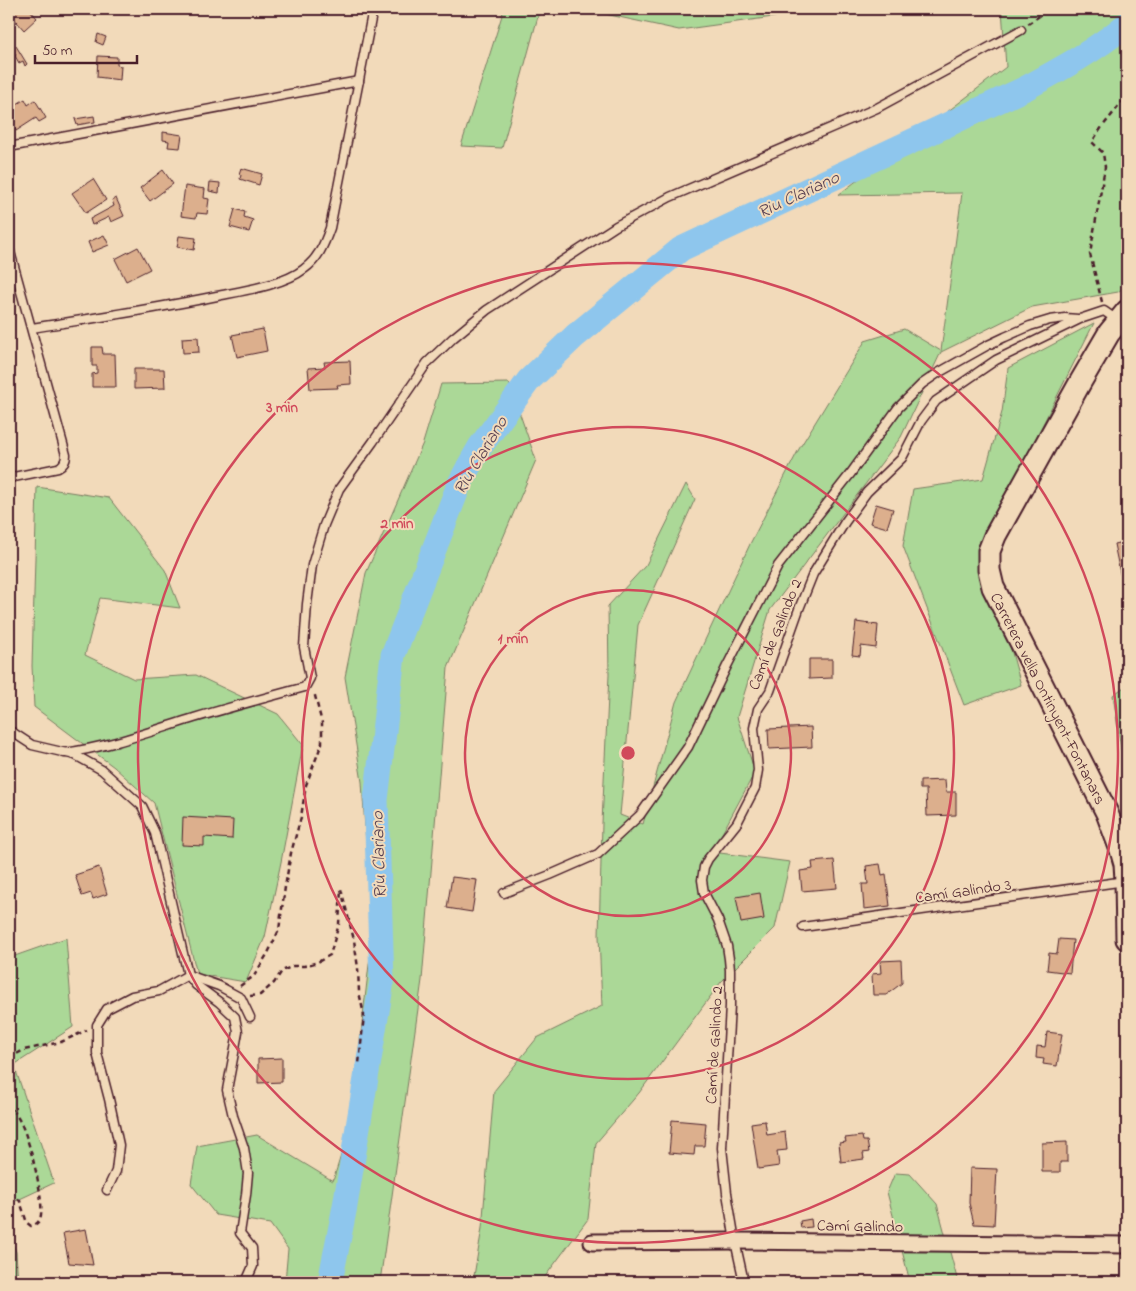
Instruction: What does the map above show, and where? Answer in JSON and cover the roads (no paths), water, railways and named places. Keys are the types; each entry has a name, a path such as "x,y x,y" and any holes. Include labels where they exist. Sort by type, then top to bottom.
{"street":[{"name":"Carretera vella Ontinyent-Fontanars","path":"1117,314 1109,333 995,536 989,551 989,570 993,587 1107,813 1121,850 1126,880 1127,939"},
{"name":"Camí Galindo","path":"592,1242 735,1241 1127,1245"}],"lane":[{"path":"32,328 168,306 258,288 294,276 303,270 318,255 325,244 330,228 373,9"},
{"path":"64,753 117,742 207,714 305,687 310,678 304,647 312,565 324,525 339,488 427,363 453,338 487,310 616,226 670,197 876,108 1021,30"},
{"path":"9,147 359,81"},
{"path":"9,248 66,454 66,461 58,468 9,478"},
{"name":"Camí de Galindo 2","path":"744,1282 727,1193 722,1148 730,1006 729,965 726,946 718,920 704,893 702,880 704,867 708,859 737,823 755,788 758,770 754,728 758,709 770,691 813,574 845,522 867,492 902,458 918,426 936,401 996,360 1080,319 1117,314"},
{"path":"504,892 598,854 640,815 688,747 778,566 908,397 938,373 1005,337 1050,320 1080,319"},
{"path":"9,730 32,745 75,755 102,770 142,806 155,833 188,975 196,985 235,1017 238,1032 227,1090 233,1116 244,1148 248,1172 240,1233 252,1248 253,1266 246,1282"},
{"name":"Camí Galindo 3","path":"802,927 1126,880"},
{"path":"107,1190 116,1171 119,1145 97,1053 97,1025 107,1009 132,996 159,990 188,975 219,986 241,998 250,1017"}],"waterway":[{"name":"Riu Clariano","path":"330,1282 345,1206 382,981 376,800 393,655 459,485 480,447 529,380 575,336 681,249 1026,88 1091,51 1127,24"}]}
